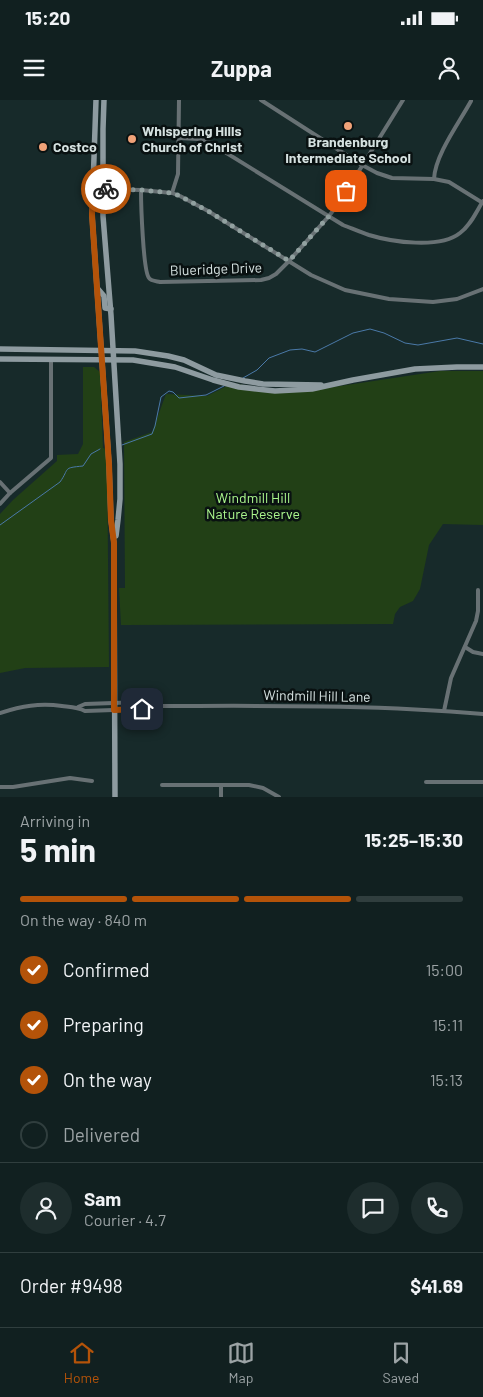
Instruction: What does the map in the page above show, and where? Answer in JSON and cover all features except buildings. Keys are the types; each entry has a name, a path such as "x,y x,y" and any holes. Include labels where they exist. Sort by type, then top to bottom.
{"street":[{"path":"96,100 92,215 114,543 115,797"},
{"path":"104,100 103,216 111,309 120,464 119,513 114,543"},
{"path":"172,193 178,174 179,100"},
{"path":"179,138 207,141 354,230 396,241 433,242 451,238 460,234 471,222 483,203 448,182 434,179 392,178 377,173 261,100"},
{"name":"Blueridge Drive","path":"141,190 146,270 149,279 153,281 251,282 269,278 289,261 329,216 341,200 403,100"},
{"path":"434,179 434,171 438,160 471,101"},
{"path":"94,129 103,129"},
{"path":"93,189 172,193 190,201 311,275 350,292 389,299 433,302 456,299 483,289"},
{"path":"96,261 107,261"},
{"path":"98,288 104,296 105,308 111,309"},
{"path":"0,350 136,351 184,360 216,375 245,382 326,385"},
{"path":"0,359 133,360 175,367 244,388 275,392 312,389 415,369 483,367"},
{"path":"0,504 51,458 51,360"},
{"path":"109,464 120,464"},
{"path":"0,482 10,493"},
{"path":"444,711 451,678 476,621 478,590"},
{"path":"465,647 483,654"},
{"name":"Windmill Hill Lane","path":"78,707 85,704 115,702 142,702 150,706"},
{"name":"Windmill Hill Lane","path":"0,713 28,705 78,707 85,711 142,709 150,706 307,705 483,714"},
{"path":"0,787 13,787 70,778 92,781"},
{"path":"426,782 483,782"},
{"path":"162,785 249,785 264,788 279,797"},
{"path":"221,785 221,797"}],"green space":[{"path":"83,367 94,367 100,372 103,448 107,449 109,667 25,668 0,673 0,514 57,461 57,455 78,454 83,444"},
{"name":"Windmill Hill Nature Reserve","path":"440,371 483,371 483,525 443,524 429,545 420,589 413,601 400,607 395,614 393,624 121,625 119,588 125,588 124,442 152,432 166,394 207,396 233,383 272,390 307,391"}],"waterway":[{"path":"243,378 257,370 269,358 290,350 302,349 315,352 353,333 370,329 405,343 418,345 457,338 483,344"},
{"path":"122,445 152,434 161,397 169,391 179,398 206,395 224,386"},
{"path":"0,525 60,482 69,468 83,466 91,454 100,449"}],"way so far":[{"path":"106,189 141,190 172,193 180,196 289,261 329,216 346,191"}],"place":[{"name":"Brandenburg Intermediate School","path":"348,126"},
{"name":"Whispering Hills Church of Christ","path":"132,139"},
{"name":"Costco","path":"43,147"}],"route":[{"path":"106,189 93,189 92,215 114,543 114,710 142,709"}]}
